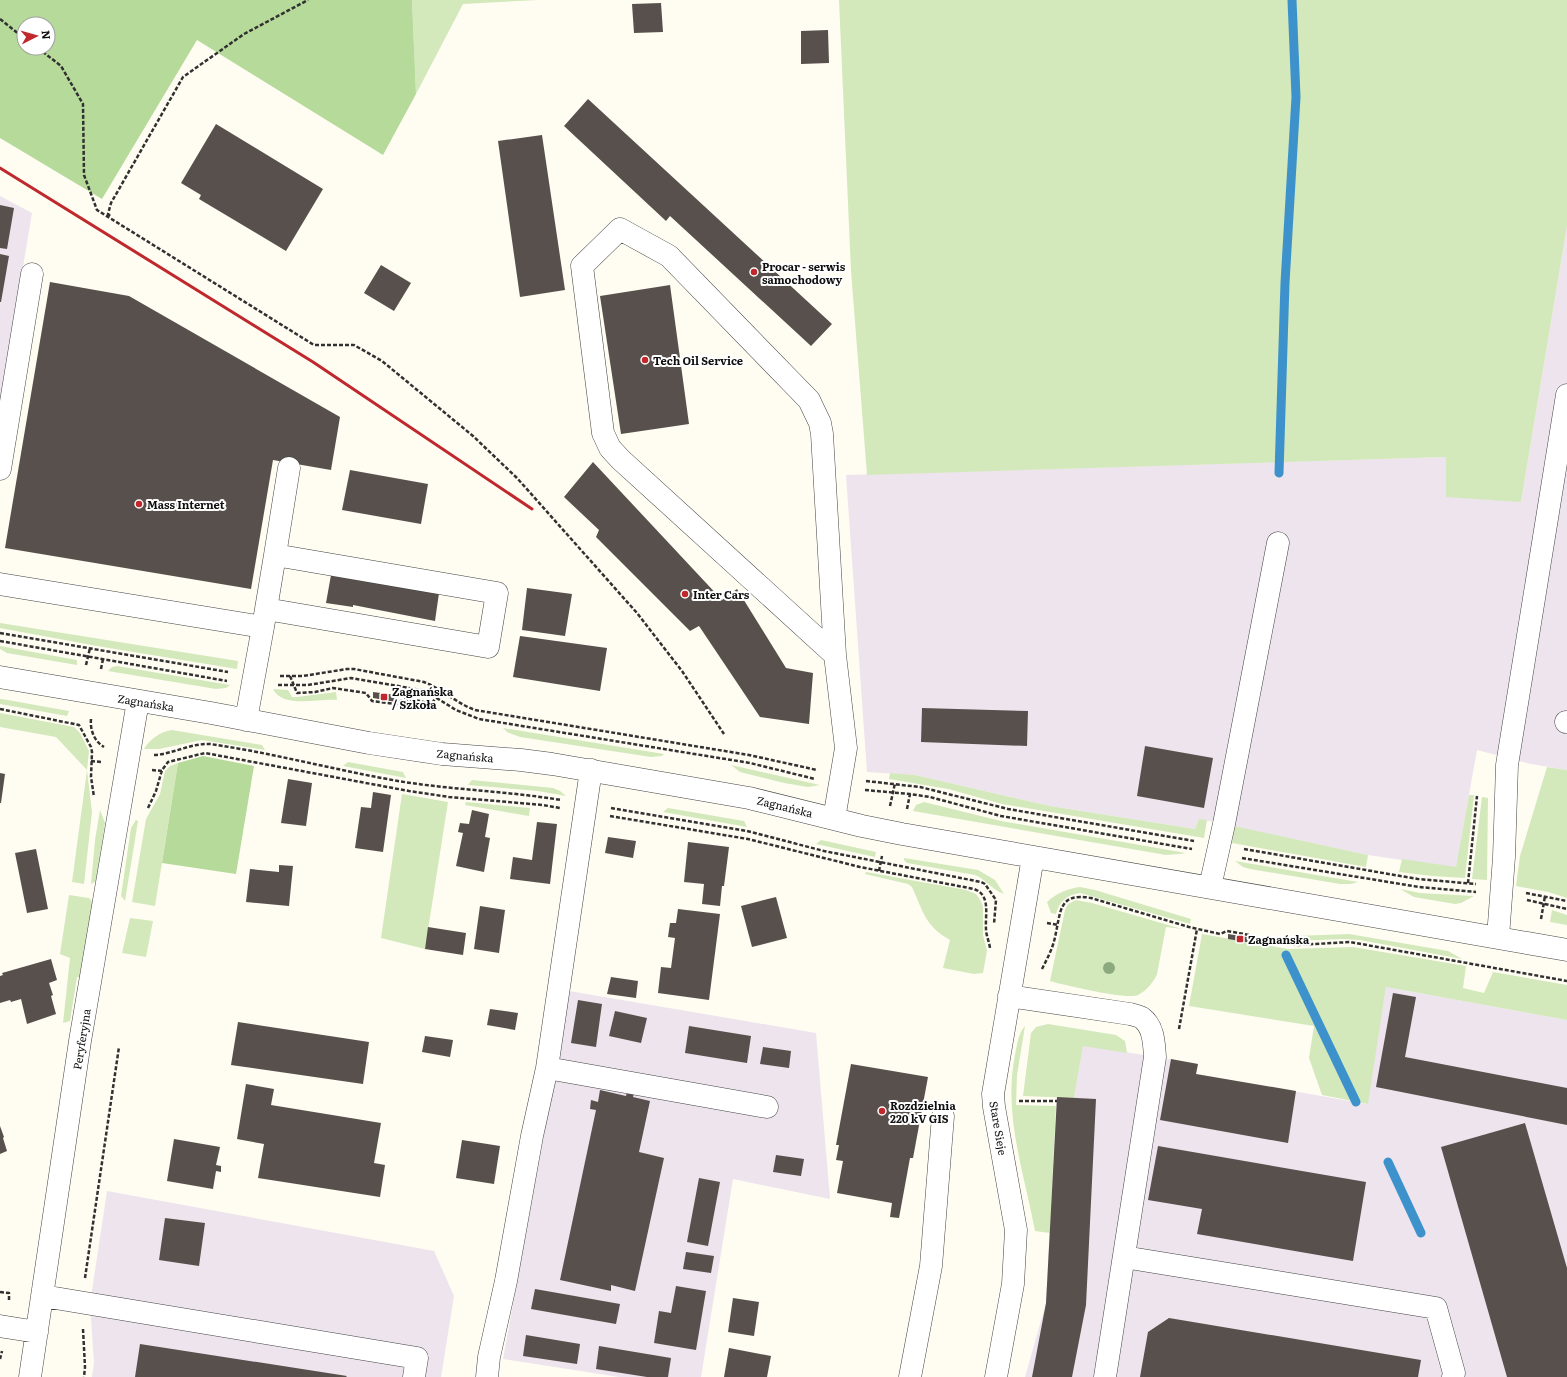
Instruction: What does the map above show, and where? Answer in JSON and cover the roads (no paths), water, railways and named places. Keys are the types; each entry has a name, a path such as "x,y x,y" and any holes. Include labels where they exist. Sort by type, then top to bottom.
{"street":[{"path":"834,819 846,755 846,743 835,655 822,434 815,410 810,400 669,256 620,229 582,266 603,433 610,448 620,459 835,655"},
{"path":"0,469 32,274"},
{"path":"1498,938 1504,857 1507,765 1567,395"},
{"path":"246,720 289,468"},
{"path":"1210,887 1278,543"},
{"path":"0,584 488,647 497,593 275,555"},
{"name":"Zagnańska","path":"0,677 363,742 421,751 521,760 591,770 749,798 891,832 1567,950"},
{"name":"Peryferyjna","path":"30,1377 80,1041 138,701"},
{"path":"487,1377 489,1356 506,1281 532,1136 547,1068 591,770"},
{"name":"Stare Sieje","path":"996,1377 1013,1284 1016,1230 993,1094 1033,856"},
{"path":"1009,996 1130,1014 1142,1018 1149,1026 1154,1039 1155,1057 1105,1377"},
{"path":"547,1068 767,1107"},
{"path":"910,1377 931,1266 943,1116"},
{"path":"1124,1257 1436,1308 1454,1373 1453,1377"},
{"path":"43,1296 417,1358 414,1377"},
{"path":"0,1326 37,1332"}],"waterway":[{"path":"1279,473 1285,283 1296,97 1292,0"},
{"path":"1286,955 1356,1102"},
{"path":"1388,1162 1421,1233"}],"railway":[{"path":"0,168 313,362 532,509"}],"place":[{"name":"Procar - serwis samochodowy","path":"754,272"},
{"name":"Tech Oil Service","path":"645,360"},
{"name":"Mass Internet","path":"139,504"},
{"name":"Inter Cars","path":"685,594"},
{"name":"Zagnańska / Szkoła","path":"384,697"},
{"name":"Zagnańska","path":"1240,939"},
{"name":"Rozdzielnia 220 kV GIS","path":"882,1111"}]}
